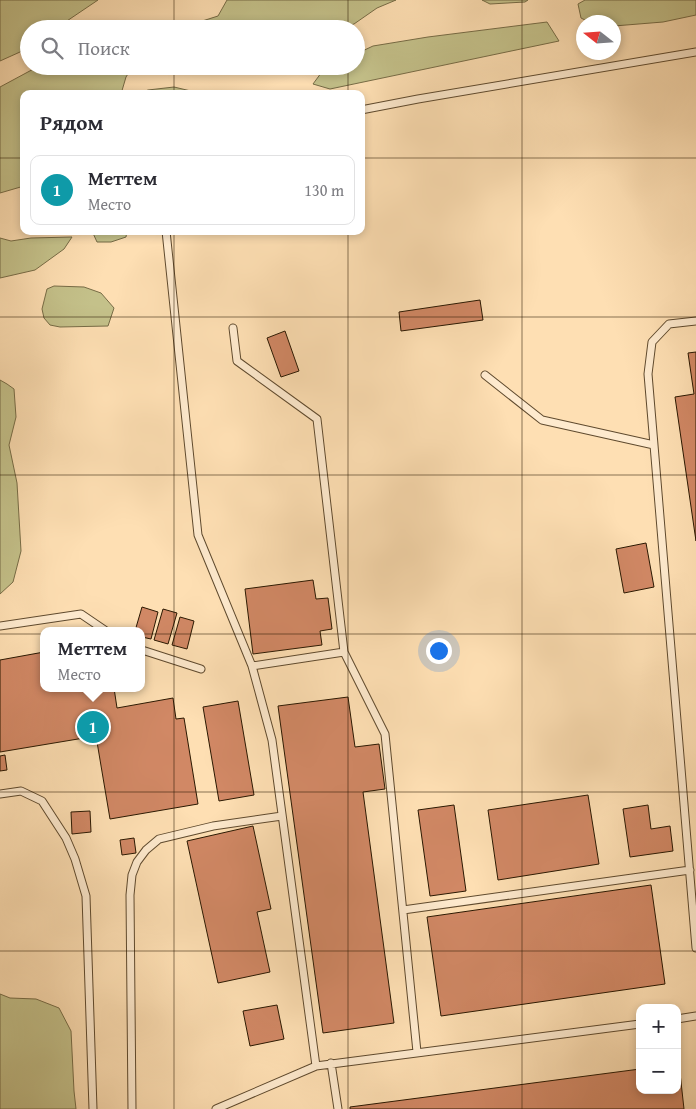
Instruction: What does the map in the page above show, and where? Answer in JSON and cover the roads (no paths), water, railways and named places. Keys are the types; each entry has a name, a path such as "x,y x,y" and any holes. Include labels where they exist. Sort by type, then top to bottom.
{"lane":[{"path":"365,109 696,52"},
{"path":"166,235 198,535 252,666 272,740 316,1066"},
{"path":"696,321 669,324 652,342 648,374 696,948"},
{"path":"233,328 237,361 317,419 344,652 385,734 418,1052"},
{"path":"485,375 542,420 654,445"},
{"path":"0,626 81,614 100,627"},
{"path":"145,651 201,670"},
{"path":"252,666 344,652"},
{"path":"0,794 20,791 42,801 66,838 75,859 86,896 93,1109"},
{"path":"132,1109 130,895 132,875 137,862 146,850 159,839 213,826 282,816"},
{"path":"403,910 690,870"},
{"path":"681,1018 696,1016"},
{"path":"216,1109 316,1066 636,1025"},
{"path":"331,1063 338,1109"}],"place":[{"name":"Меттем","path":"93,727"}]}
